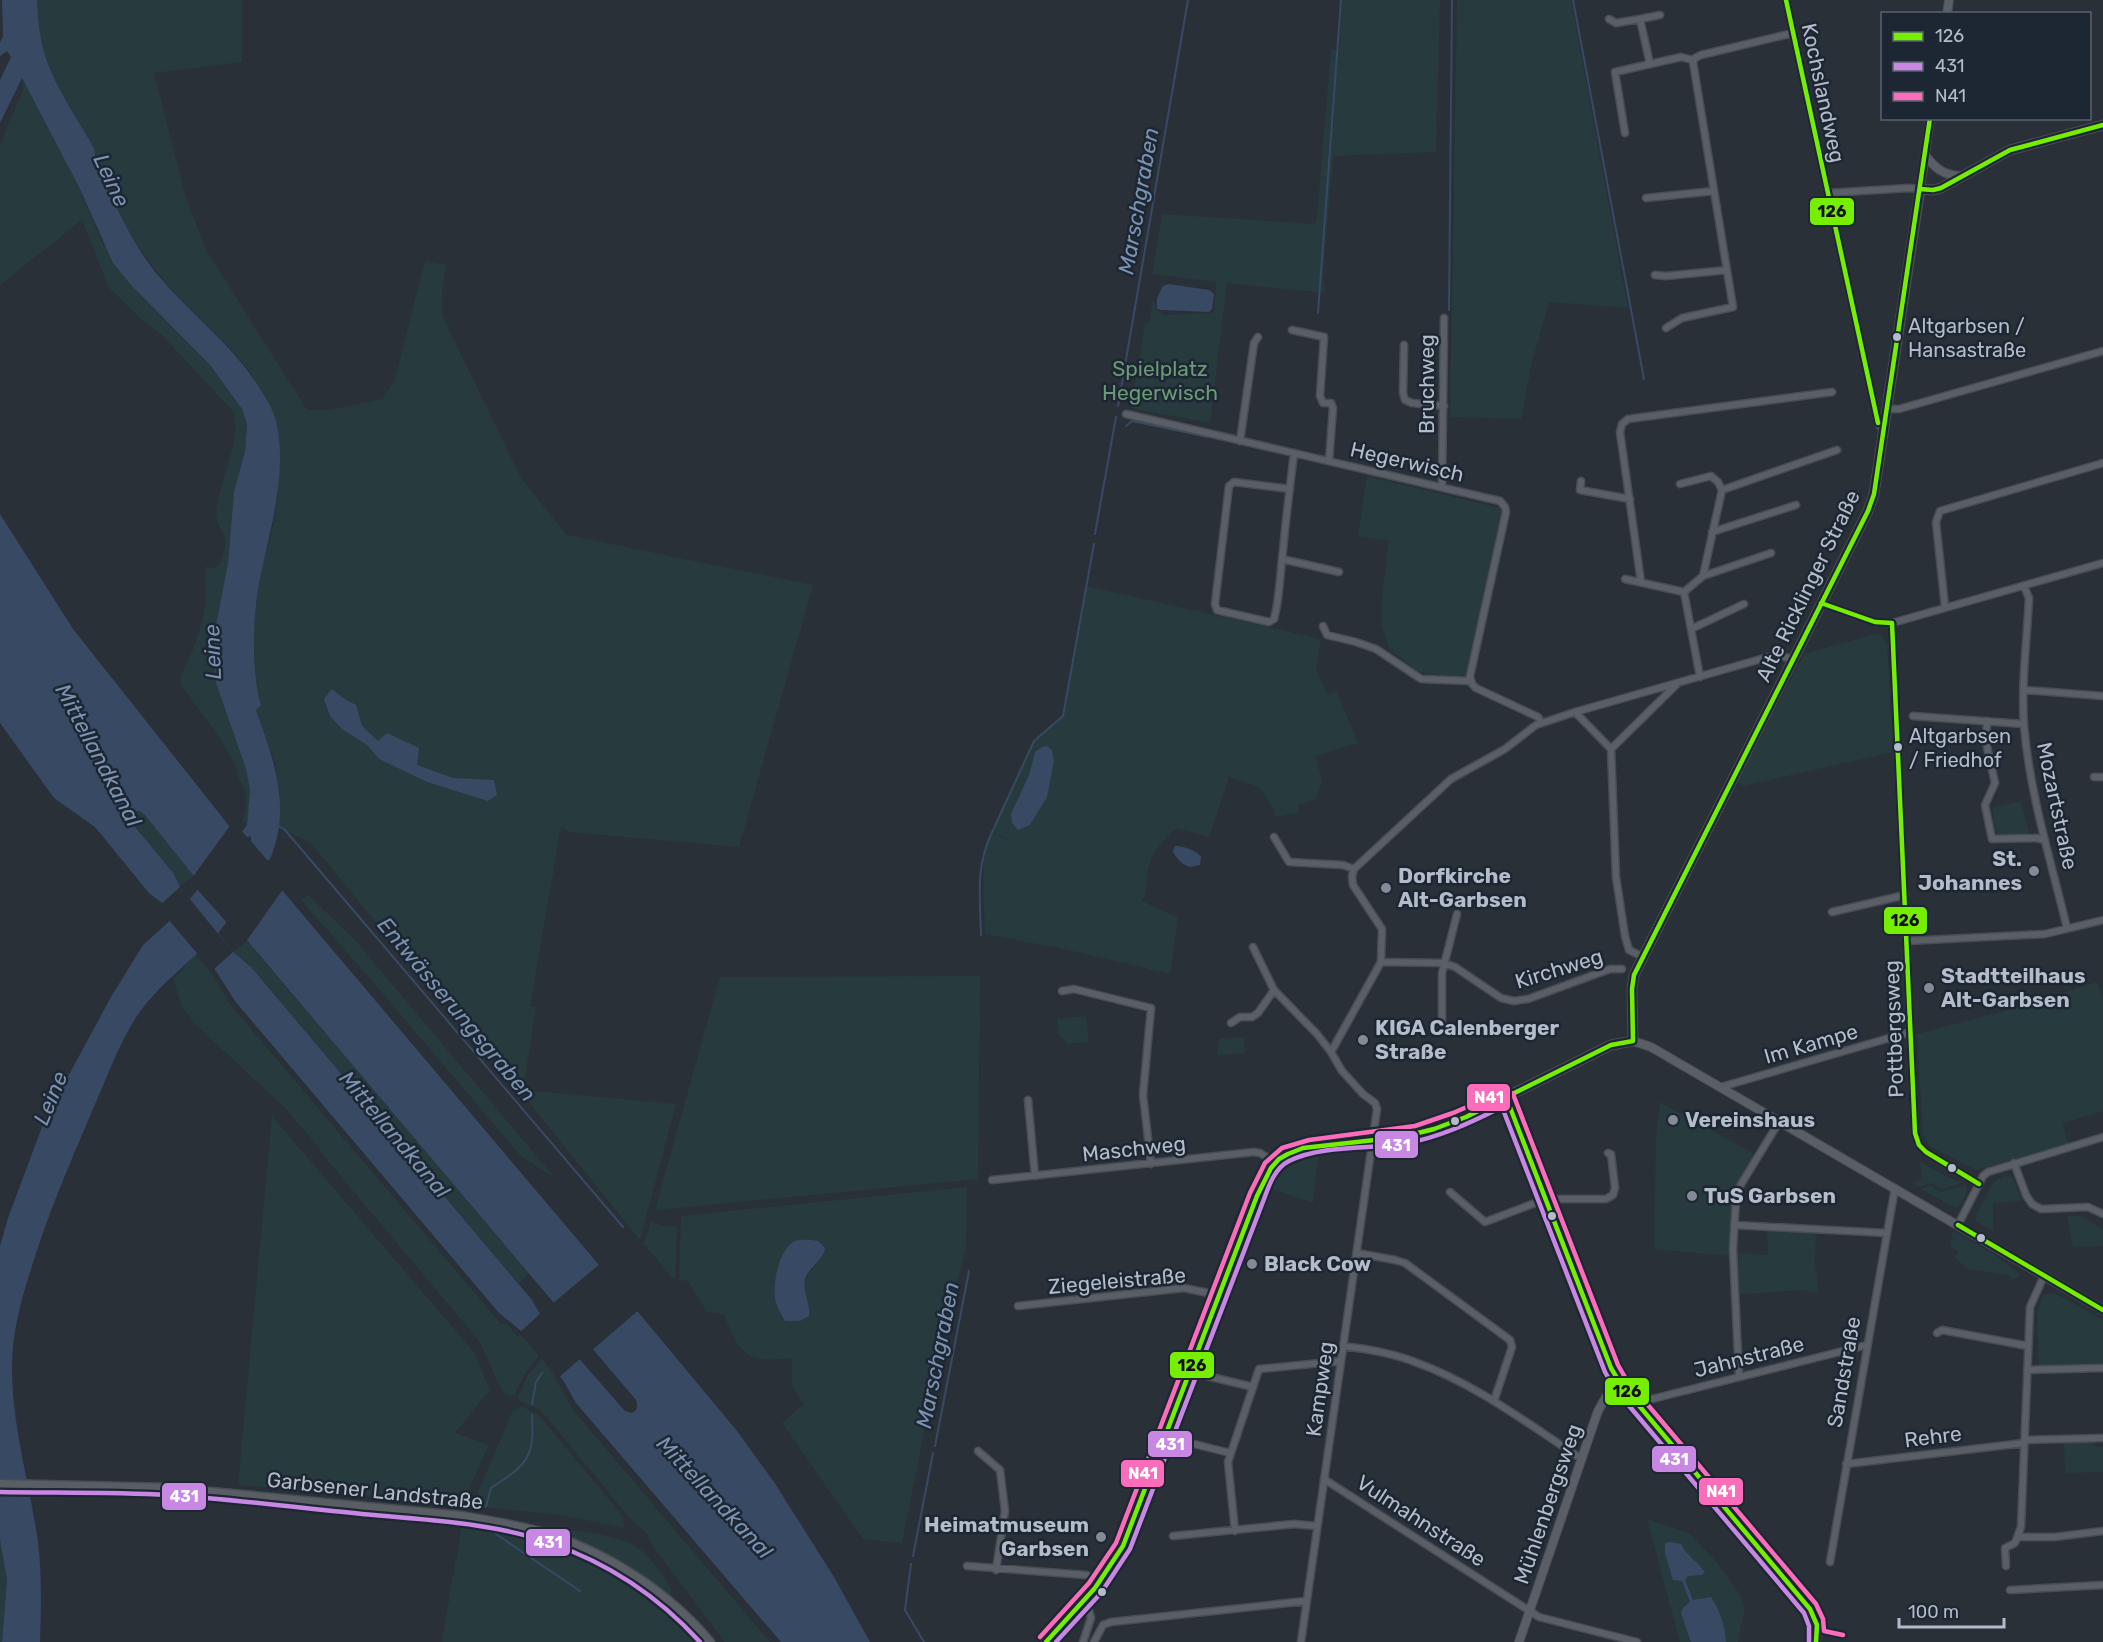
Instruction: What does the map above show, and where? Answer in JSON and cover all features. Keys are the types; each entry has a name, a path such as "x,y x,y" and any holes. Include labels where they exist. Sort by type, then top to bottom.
{"main road":[{"path":"1920,189 1941,188 2010,150 2103,125"},
{"name":"Alte Ricklinger Straße","path":"1633,1041 1632,983 1643,957 1871,502 1878,476 1920,189"},
{"path":"1046,1642 1102,1580 1123,1545 1262,1181 1275,1162 1303,1148 1402,1137 1434,1129 1466,1117 1611,1045 1621,1041 1633,1041"},
{"name":"Garbsener Landstraße","path":"0,1484 169,1488 461,1516 506,1524 550,1535 606,1558 652,1588 691,1621 710,1642"}],"street":[{"name":"Kochslandweg","path":"1786,0 1878,423 1885,428"},
{"path":"1609,19 1616,23 1659,15"},
{"path":"1640,20 1650,64"},
{"path":"1666,328 1682,318 1733,307 1692,68 1693,60 1705,53 1793,33"},
{"path":"1625,133 1615,72 1681,57 1693,60"},
{"name":"Alte Ricklinger Straße","path":"1920,189 1930,120"},
{"path":"1925,155 1936,169 1943,173 1960,176"},
{"name":"Kochslandweg","path":"1828,193 1920,189"},
{"path":"1646,198 1713,191"},
{"path":"1655,275 1727,270"},
{"name":"Bruchweg","path":"1442,487 1444,318"},
{"path":"1292,330 1323,336 1325,340 1320,396 1323,403 1333,405 1329,461"},
{"path":"1240,441 1254,343 1257,337"},
{"path":"1404,345 1402,393 1405,400 1444,406"},
{"path":"1887,409 1899,409 2103,351"},
{"path":"1641,582 1620,432 1622,424 1628,419 1833,392"},
{"name":"Hegerwisch","path":"1126,414 1498,500 1504,504 1506,510 1470,681"},
{"path":"1722,490 1837,450"},
{"path":"1290,489 1234,482 1229,486 1215,606 1219,610 1266,622 1273,621 1275,617 1282,559 1290,489 1294,453"},
{"path":"1946,607 1936,522 1940,511 2103,463"},
{"path":"1680,484 1711,476 1722,490 1703,576"},
{"path":"1581,481 1580,490 1630,500"},
{"path":"1712,532 1796,505"},
{"path":"1684,592 1703,576 1771,553"},
{"path":"1282,559 1339,572"},
{"path":"1821,603 1875,622 1892,623 2103,563"},
{"path":"1625,579 1684,592"},
{"name":"Mozartstraße","path":"2024,586 2029,598 2024,724 2035,796 2067,928"},
{"path":"1684,592 1700,677"},
{"path":"1691,629 1744,604"},
{"name":"Pottbergsweg","path":"1892,623 1916,1140 1926,1152 1979,1184"},
{"path":"1323,626 1327,635 1376,649 1417,677 1470,681 1476,688 1538,717 1541,722"},
{"path":"1331,1052 1381,962 1382,929 1353,885 1354,869 1451,779 1505,749 1541,722 1774,656 1793,658"},
{"path":"1611,749 1678,683"},
{"path":"2024,690 2103,696"},
{"path":"1575,712 1611,749 1616,877 1624,936 1629,950 1643,957"},
{"path":"1913,716 2024,724"},
{"path":"1987,721 1986,742 1995,783 1985,805 1992,839 2036,838 2045,840"},
{"path":"2094,777 2103,777"},
{"path":"1274,837 1289,862 1343,865 1354,869"},
{"path":"1832,912 1905,895"},
{"path":"1442,1026 1442,973 1457,914"},
{"path":"1907,941 2045,934 2103,920"},
{"name":"Kampweg","path":"1253,947 1274,990 1331,1052 1342,1071 1377,1106 1378,1115 1306,1601 1302,1642"},
{"name":"Kirchweg","path":"1381,962 1444,963 1455,967 1501,998 1514,1001 1528,999 1610,969 1622,969"},
{"path":"1062,992 1074,989 1151,1008 1143,1095 1151,1164"},
{"path":"1231,1023 1239,1017 1252,1017 1258,1013 1274,990"},
{"name":"Im Kampe","path":"1721,1087 1910,1032"},
{"path":"1633,1041 1651,1047 1721,1087 2103,1310"},
{"path":"1506,1097 1611,1368 1620,1383 1810,1609 1817,1625 1816,1642"},
{"path":"1028,1100 1035,1176"},
{"path":"1739,1376 1733,1249 1735,1208 1738,1190 1779,1122"},
{"path":"1958,1225 1983,1176 1988,1172 2103,1137"},
{"name":"Maschweg","path":"992,1180 1257,1152 1275,1162"},
{"path":"1450,1192 1485,1222 1546,1199 1610,1198 1614,1192 1615,1180 1611,1154 1608,1153"},
{"path":"2014,1163 2026,1195 2032,1204 2041,1209 2088,1207 2103,1214"},
{"name":"Sandstraße","path":"1830,1562 1894,1188"},
{"path":"1734,1225 1887,1233"},
{"path":"1357,1253 1405,1263 1509,1339 1512,1347 1494,1401"},
{"path":"2006,1566 2005,1548 2015,1543 2021,1527 2030,1307 2044,1276"},
{"name":"Ziegeleistraße","path":"1018,1306 1184,1288 1218,1295"},
{"path":"1937,1333 1942,1330 2028,1346"},
{"name":"Jahnstraße","path":"1640,1406 1652,1399 1867,1345"},
{"path":"1343,1346 1382,1352 1417,1362 1451,1377 1494,1401 1582,1459"},
{"path":"1235,1531 1228,1469 1230,1453 1259,1369 1341,1361"},
{"path":"2027,1370 2103,1368"},
{"path":"1203,1376 1253,1387"},
{"name":"Mühlenbergsweg","path":"1519,1642 1603,1402 1620,1383"},
{"name":"Rehre","path":"1846,1464 2024,1442 2103,1438"},
{"path":"1190,1443 1230,1453"},
{"path":"978,1451 1000,1470 1005,1511 996,1569"},
{"name":"Vulmahnstraße","path":"1324,1479 1539,1617 1637,1642"},
{"path":"1173,1536 1294,1524 1317,1526"},
{"path":"2019,1536 2055,1536 2103,1531"},
{"path":"967,1566 1086,1575 1102,1580"},
{"path":"2010,1590 2103,1585"},
{"path":"1083,1642 1091,1618 1086,1600"},
{"path":"1094,1642 1103,1625 1111,1622 1306,1601"}],"green space":[{"path":"37,0 242,0 242,62 154,73 185,194 205,248 307,410 329,410 383,399 395,379 425,261 446,265 442,315 521,478 567,535 813,585 739,847 569,832 561,827 530,1006 536,1007 523,1090 676,1104 640,1240 440,992 443,991 430,988 311,843 279,827 280,796 276,765 256,710 261,704 258,696 253,649 255,610 262,566 272,531 278,496 277,424 251,373 230,348 167,285 129,234 96,161 94,148 47,64 43,52"},
{"name":"Spielplatz Hegerwisch","path":"1342,0 1440,0 1436,152 1333,156 1323,278 1325,293 1227,283 1210,423 1131,408 1145,323 1149,323 1153,299 1158,310 1164,315 1214,313 1216,282 1152,274 1162,214 1315,224 1331,49 1339,50"},
{"path":"1457,0 1571,0 1628,308 1549,302 1532,362 1521,419 1450,417"},
{"path":"22,77 80,189 101,240 131,285 210,365 242,409 247,425 245,451 234,492 228,563 213,640 216,683 246,769 250,790 247,825 243,821 246,793 237,769 221,740 181,684 180,677 192,652 202,620 205,569 207,566 213,569 220,564 224,550 224,538 216,515 220,490 235,435 233,411 160,333 144,322 109,288 82,220 0,285 0,145 23,90"},
{"path":"1367,476 1508,510 1467,677 1417,671 1389,648 1382,626 1382,597 1389,541 1358,536"},
{"path":"1086,586 1321,639 1316,668 1328,695 1337,692 1358,743 1316,756 1322,783 1315,800 1298,805 1299,812 1275,817 1274,810 1259,787 1229,777 1209,837 1177,828 1160,845 1150,862 1146,893 1142,901 1178,918 1170,974 1068,950 985,934 983,869 987,844 991,833 1013,841 992,832 1034,741 1063,715"},
{"path":"1879,633 1887,644 1893,752 1743,786 1737,782 1804,654"},
{"path":"2021,801 2029,834 1997,834 1992,808"},
{"path":"139,811 144,814 194,876 180,887 174,874 131,822 133,812"},
{"path":"308,895 355,940 555,1178 520,1155 301,900"},
{"path":"247,941 529,1273 519,1284 251,967 233,952"},
{"path":"196,955 211,973 230,1004 501,1324 507,1324 518,1337 522,1334 539,1355 524,1375 514,1396 506,1395 500,1387 480,1342 316,1144 284,1107 196,1025 182,1007 173,979"},
{"path":"980,976 978,1179 655,1210 720,977"},
{"path":"2097,982 2103,1000 2103,1111 2063,1123 2068,1144 1976,1170 1930,1146 1923,1135 1917,1034 2008,1010"},
{"path":"1086,1016 1089,1042 1069,1044 1059,1035 1057,1019"},
{"path":"1244,1037 1245,1053 1217,1055 1220,1039"},
{"name":"TuS Garbsen","path":"1660,1102 1756,1155 1734,1189 1730,1256 1654,1249 1656,1138"},
{"path":"272,1116 474,1352 490,1390 455,1433 489,1445 462,1504 238,1485"},
{"path":"1318,1154 1313,1203 1268,1187 1288,1163 1301,1157"},
{"path":"1920,1161 1943,1175 1963,1183 1942,1189 1932,1183 1918,1187 1915,1181 1922,1180"},
{"path":"2004,1176 2012,1177 2022,1200 1993,1203 1993,1232 1976,1221 1975,1216 1994,1182"},
{"path":"1966,1185 1967,1191 1964,1198 1956,1208 1921,1189 1931,1186 1941,1192"},
{"path":"967,1187 966,1248 942,1341 902,1543 863,1539 782,1423 804,1404 792,1386 792,1358 764,1359 747,1354 740,1348 724,1314 707,1312 688,1281 679,1280 681,1216","holes":["812,1240 823,1256 809,1273 805,1284 809,1306 776,1281 781,1258 795,1241"]},
{"path":"2067,1216 2081,1216 2103,1229 2103,1246 2073,1247"},
{"path":"651,1221 662,1226 677,1227 675,1281 644,1244"},
{"path":"1767,1229 1816,1232 1815,1263 1819,1291 1740,1294 1738,1253 1768,1255"},
{"path":"1953,1231 1995,1255 2021,1275 2013,1280 2010,1276 1966,1268 1955,1257 1958,1252 1950,1244"},
{"path":"2053,1292 2103,1320 2103,1367 2039,1367 2037,1314 2043,1295"},
{"path":"542,1358 558,1376 555,1378 574,1411 770,1642 725,1642 650,1542 648,1535 630,1518 544,1414 536,1407 520,1401 518,1397 527,1377"},
{"path":"523,1407 538,1414 621,1514 625,1528 561,1515 472,1506 512,1412"},
{"path":"2094,1441 2095,1447 2103,1447 2103,1472 2065,1473 2064,1443"},
{"path":"1647,1519 1689,1533 1714,1559 1739,1593 1745,1607 1738,1642 1680,1642"},
{"path":"469,1521 538,1537 598,1560 653,1594 705,1642 442,1642 462,1524"},
{"path":"564,1530 602,1535 631,1544 643,1552 655,1565 672,1590 671,1594 669,1595 627,1566 564,1534 562,1532"},
{"path":"0,1540 7,1580 2,1642 0,1642"}],"water":[{"name":"Mittellandkanal","path":"2,0 37,0 41,39 48,64 59,89 94,148 96,161 130,233 156,273 251,375 269,403 276,421 280,460 279,478 258,590 254,629 255,674 261,705 256,710 275,770 280,809 279,829 265,870 737,1431 774,1482 834,1577 870,1642 781,1642 576,1403 563,1380 521,1331 499,1313 235,1001 200,951 151,998 124,1038 70,1163 24,1291 14,1342 13,1390 18,1434 38,1542 41,1580 40,1642 2,1642 7,1580 0,1540 0,1246 8,1218 45,1119 111,997 143,945 173,918 162,903 149,893 95,827 54,798 0,723 0,514 73,629 238,837 247,825 250,790 246,769 216,683 213,640 228,563 234,492 245,451 247,425 242,409 210,365 131,285 113,263 80,189 22,78 0,123 0,80 11,57 7,51 0,56 0,42 3,37","holes":["139,811 144,814 201,885 190,899 180,887 174,874 131,822 130,817 133,812","229,919 636,1400 635,1411 632,1413 625,1411 540,1314 532,1300 251,967 233,952 218,933"]},
{"path":"1169,284 1209,290 1214,294 1212,309 1209,312 1160,310 1157,308 1157,298 1163,286"},
{"path":"332,689 356,705 362,726 378,741 387,733 419,748 417,765 453,778 494,780 497,795 488,801 427,782 379,759 367,745 342,729 330,716 324,699"},
{"path":"1047,746 1052,750 1054,761 1047,797 1030,825 1018,830 1012,823 1011,814 1029,775 1035,752"},
{"path":"1175,846 1196,852 1201,857 1200,865 1190,867 1182,863 1173,851"},
{"path":"818,1241 825,1248 822,1256 806,1277 805,1292 809,1316 800,1321 785,1321 775,1299 776,1276 780,1260 793,1242"},
{"path":"1665,1543 1681,1544 1705,1572 1702,1575 1688,1576 1685,1580 1693,1600 1711,1597 1722,1618 1726,1642 1691,1642 1681,1613 1690,1602 1682,1581 1673,1580 1665,1553"}],"pier":[{"path":"230,823 238,832 240,829 247,837 251,836 251,841 267,860 271,859 269,870 284,888 245,943 196,888 198,885 192,878"},
{"path":"180,887 233,952 212,971 168,919 170,917 160,905"},
{"path":"601,1263 640,1309 591,1351 552,1304"},
{"path":"542,1312 581,1358 558,1378 519,1333"}],"waterway":[{"name":"Marschgraben","path":"1118,406 1188,0"},
{"path":"1318,313 1341,0"},
{"path":"1449,310 1452,0"},
{"path":"1573,0 1644,379"},
{"name":"Marschgraben","path":"1095,534 1116,417"},
{"path":"1126,426 1132,421 1208,437"},
{"name":"Marschgraben","path":"994,828 1034,741 1063,716 1094,544"},
{"name":"Entwässerungsgraben","path":"277,825 285,830 623,1227"},
{"name":"Marschgraben","path":"981,935 981,869 993,830"},
{"name":"Marschgraben","path":"935,1446 969,1271"},
{"path":"532,1404 536,1382 542,1373"},
{"path":"486,1507 491,1488 513,1473 526,1459 532,1442 532,1415"},
{"name":"Marschgraben","path":"913,1556 933,1453"},
{"path":"487,1528 580,1591"},
{"name":"Marschgraben","path":"911,1564 905,1610 924,1642"}],"transit line":[{"name":"126","path":"1786,0 1878,423"},
{"name":"126","path":"1046,1642 1095,1588 1123,1546 1257,1196 1271,1168 1279,1159 1303,1148 1402,1137 1434,1129 1466,1117 1611,1045 1633,1041 1634,975 1868,511 1874,494 1930,120"},
{"name":"126","path":"1920,189 1941,188 2010,150 2103,125"},
{"name":"126","path":"1821,603 1875,622 1892,623"},
{"name":"126","path":"1892,623 1915,1133 1919,1145 1926,1152 1979,1184"},
{"name":"N41","path":"1040,1637 1089,1583 1116,1543 1250,1193 1265,1163 1282,1148 1309,1140 1415,1126 1453,1113 1506,1090 1513,1094 1618,1365 1626,1379 1816,1604 1823,1619 1824,1631 1843,1635"},
{"name":"126","path":"1506,1097 1611,1368 1620,1383 1810,1609 1817,1625 1816,1642"},
{"name":"431","path":"1056,1642 1101,1593 1130,1549 1268,1188 1280,1168 1289,1161 1315,1152 1389,1146 1429,1138 1502,1107 1605,1372 1614,1388 1804,1613 1809,1626 1809,1642"},
{"name":"126","path":"1958,1225 2103,1310"},
{"name":"431","path":"0,1492 168,1495 433,1520 504,1530 550,1543 612,1571 650,1596 700,1642"}],"place":[{"name":"Altgarbsen / Hansastraße","path":"1897,337"},
{"name":"Altgarbsen / Friedhof","path":"1898,747"},
{"name":"St. Johannes","path":"2034,871"},
{"name":"Dorfkirche Alt-Garbsen","path":"1386,888"},
{"name":"Stadtteilhaus Alt-Garbsen","path":"1929,988"},
{"name":"KIGA Calenberger Straße","path":"1363,1040"},
{"name":"Vereinshaus","path":"1673,1120"},
{"name":"TuS Garbsen","path":"1692,1196"},
{"name":"Black Cow","path":"1252,1264"},
{"name":"Heimatmuseum Garbsen","path":"1101,1537"}],"water label":[{"name":"Leine","path":"112,180"},
{"name":"Leine","path":"212,652"},
{"name":"Leine","path":"50,1098"}]}
